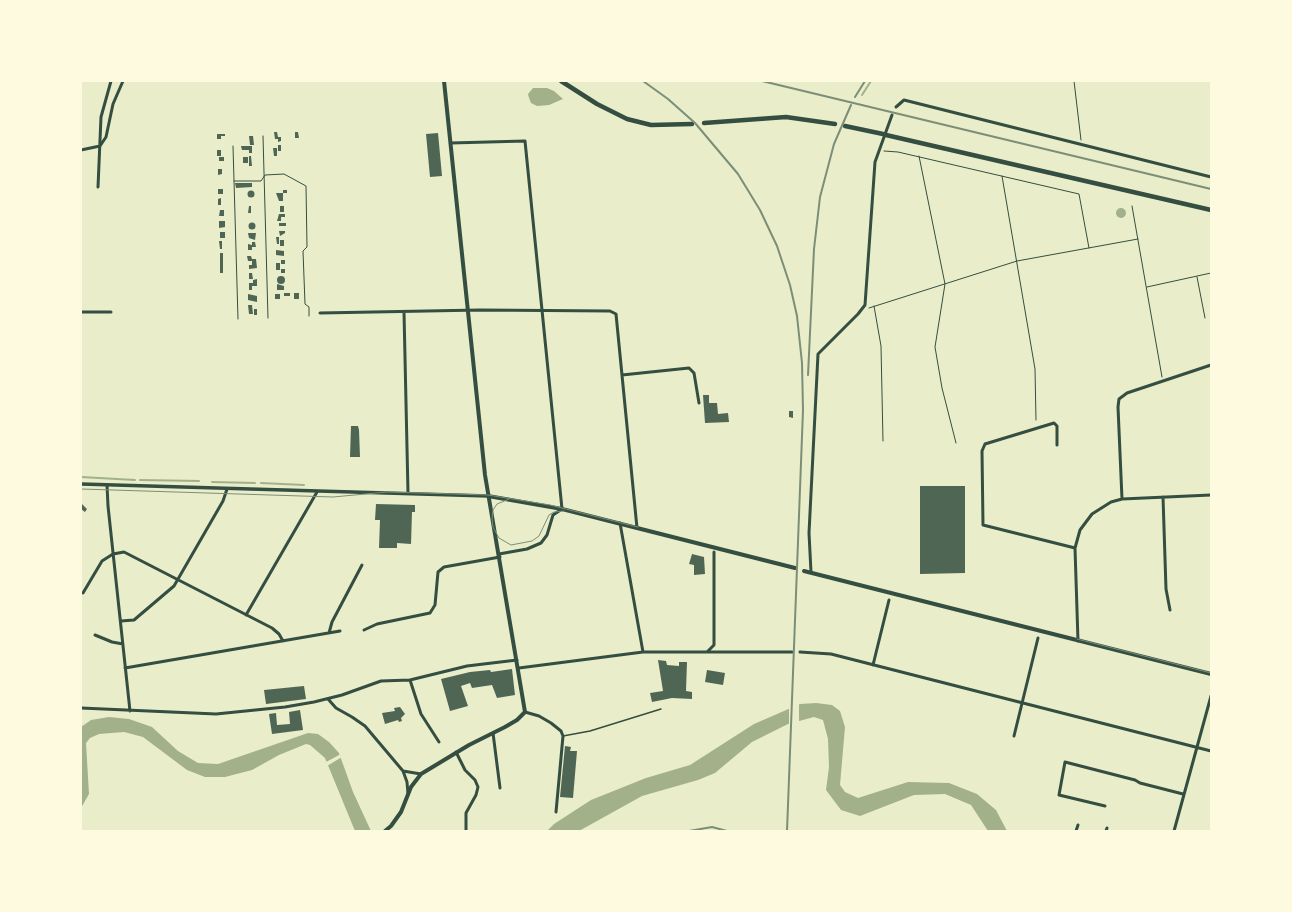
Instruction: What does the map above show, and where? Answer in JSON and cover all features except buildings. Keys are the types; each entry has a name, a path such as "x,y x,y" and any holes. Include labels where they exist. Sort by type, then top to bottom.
{"main road":[{"path":"385,831 391,826 401,812 414,781 421,774 456,752 517,720 525,712 518,660 488,496 444,81"},
{"path":"561,81 597,104 626,119 651,125 692,124"},
{"path":"704,123 786,117 835,124"},
{"path":"845,126 1211,210"},
{"path":"488,496 562,509 795,568"},
{"path":"804,570 1211,674"}],"street":[{"path":"98,187 101,117 111,81"},
{"path":"81,150 100,146 106,137 112,104 123,81"},
{"path":"896,107 902,100 1211,177"},
{"path":"811,572 809,533 818,354 862,308 865,301 873,176 878,151 892,115"},
{"path":"364,630 377,624 430,613 435,605 438,572 444,567 500,556 528,549 541,543 547,535 553,515 562,509 525,141 451,143"},
{"path":"320,313 468,310 612,312 617,317 637,528"},
{"path":"81,312 111,312"},
{"path":"404,312 408,494"},
{"path":"1122,499 1118,407 1119,399 1127,393 1211,366"},
{"path":"622,375 689,368 694,373 698,403"},
{"path":"1057,445 1057,426 1054,423 985,444 982,451 983,525 1075,548"},
{"path":"81,484 488,496"},
{"path":"107,485 130,711"},
{"path":"121,621 134,620 174,586 223,501 227,489"},
{"path":"246,615 317,492"},
{"path":"1078,641 1075,548 1080,530 1092,514 1111,502 1122,499 1211,495"},
{"path":"1163,497 1166,589 1170,610"},
{"path":"620,524 643,652"},
{"path":"83,593 102,561 113,554 124,552 276,631 283,641"},
{"path":"706,652 711,650 714,645 714,552"},
{"path":"329,633 332,622 362,565"},
{"path":"873,665 889,600"},
{"path":"125,668 340,631"},
{"path":"95,635 112,642 122,644"},
{"path":"1014,736 1038,638"},
{"path":"519,668 643,652 792,652"},
{"path":"800,652 830,654 1211,751"},
{"path":"81,708 216,714 285,707 328,699 381,681 410,680 467,666 518,660"},
{"path":"410,680 421,714 439,742"},
{"path":"1174,831 1211,696"},
{"path":"328,699 336,708 365,726 403,771 407,782 408,794"},
{"path":"525,712 539,716 551,723 563,736 556,812"},
{"path":"493,733 500,788"},
{"path":"456,752 465,770 474,779 478,787 476,795 466,813 466,831"},
{"path":"1105,806 1059,795 1065,762 1183,794"},
{"path":"403,771 421,774"},
{"path":"1076,831 1078,825"}],"lane":[{"path":"563,736 590,731 661,709"}],"path":[{"path":"1074,81 1082,145"},
{"path":"263,136 268,318"},
{"path":"233,146 238,319"},
{"path":"878,151 898,152 919,156 1079,194 1089,248"},
{"path":"919,156 945,284 935,347 947,411 956,443"},
{"path":"234,181 261,181 265,175"},
{"path":"265,175 288,175 306,186 307,247 303,252 304,304 308,307 308,316"},
{"path":"1002,175 1036,369 1036,420"},
{"path":"1132,206 1163,381"},
{"path":"862,308 874,306 1017,261 1138,239"},
{"path":"1147,287 1211,273"},
{"path":"1197,276 1204,318"},
{"path":"874,306 881,346 883,441"}],"shaded area":[{"path":"533,88 547,88 554,91 563,99 549,105 537,106 531,103 528,94"},
{"path":"1119,208 1123,208 1125,209 1125,217 1119,218 1116,215 1116,211"},
{"path":"816,703 832,705 840,711 845,727 840,785 845,792 858,798 908,782 949,783 977,794 996,810 1007,831 988,831 971,805 945,794 914,795 860,816 841,810 826,790 829,767 828,739 823,720 814,717 788,724 752,742 715,773 698,780 642,796 579,831 547,831 554,824 591,800 646,778 690,765 754,724 800,704"},
{"path":"109,717 129,719 152,727 178,751 198,763 218,764 308,733 318,734 329,742 339,753 353,792 371,831 355,831 325,758 310,745 306,744 279,755 252,770 225,777 205,777 187,770 143,737 124,732 99,734 90,738 86,743 89,794 81,808 81,727 91,720"}],"pier":[{"path":"799,702 799,722 789,726 789,706"},
{"path":"341,754 342,757 327,766 326,762"}],"waterway":[{"path":"862,95 871,81"},
{"path":"81,477 135,480"},
{"path":"140,480 199,481"},
{"path":"212,482 255,483"},
{"path":"261,483 304,485"}],"tram line":[{"path":"81,489 333,497 387,492 488,495 550,505 638,527"},
{"path":"509,499 497,504 493,510 492,519 493,527 499,538 511,545 532,541 539,536 549,515 554,512 564,511"},
{"path":"1077,639 1211,673"}],"railway":[{"path":"643,81 668,99 695,123 738,174 760,210 777,246 790,285 797,316 802,363 803,410 787,831"},
{"path":"762,81 1211,189"},
{"path":"855,97 865,81"},
{"path":"808,375 814,249 820,197 834,144 851,105"},
{"path":"689,831 712,827 727,831"}]}
